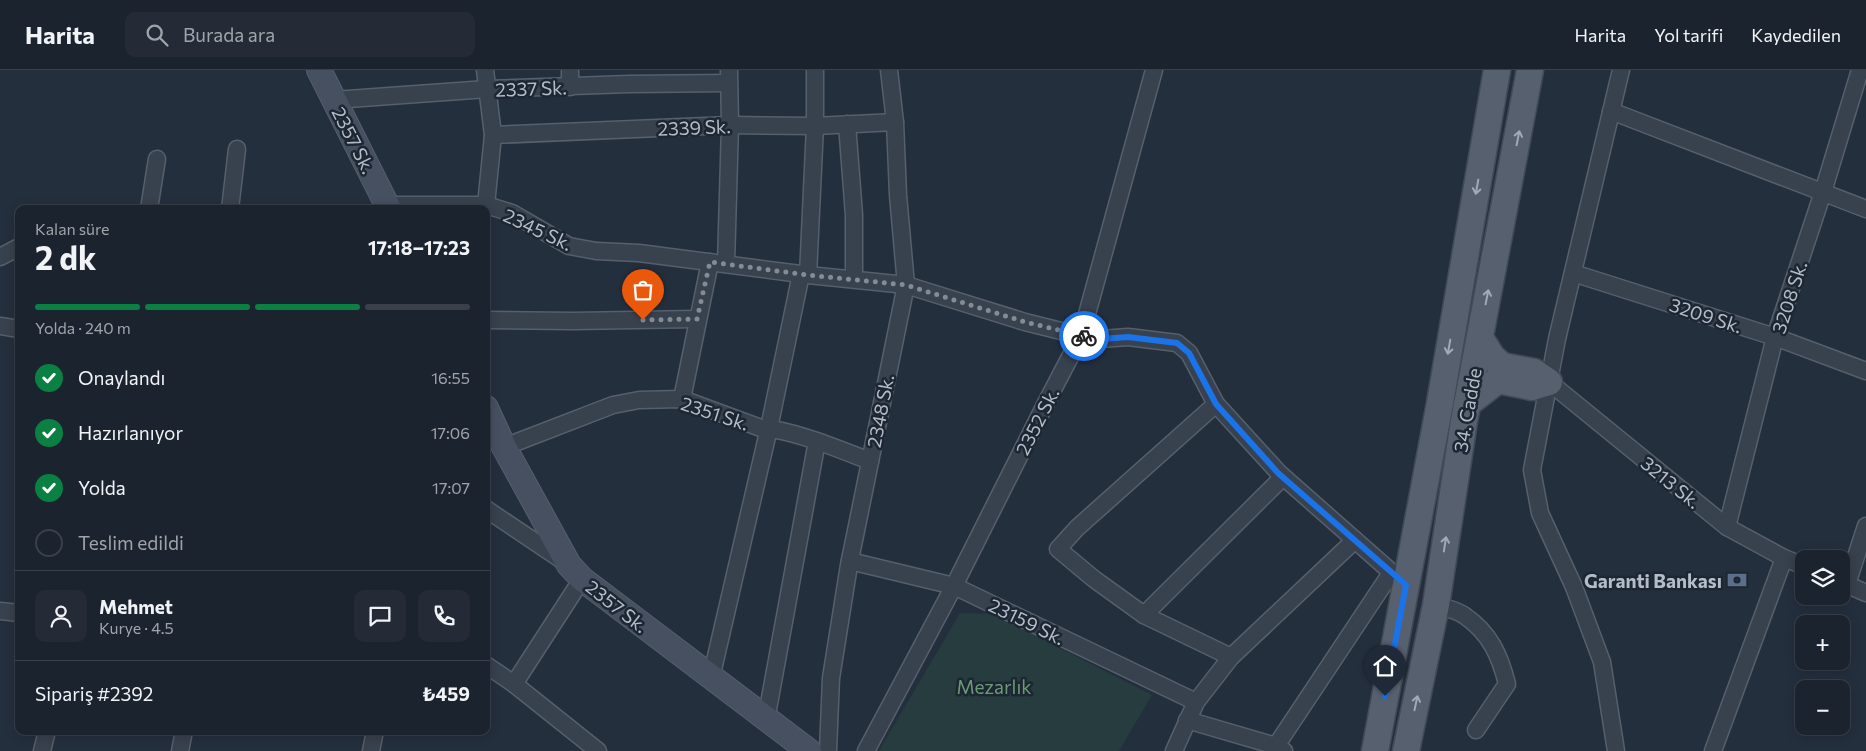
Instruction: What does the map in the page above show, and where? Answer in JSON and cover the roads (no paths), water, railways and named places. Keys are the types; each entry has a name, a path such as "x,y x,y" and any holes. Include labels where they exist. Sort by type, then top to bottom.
{"main road":[{"name":"34. Cadde","path":"1375,751 1399,579 1440,403 1497,70"},
{"name":"34. Cadde","path":"1406,751 1436,605 1467,404 1530,70"},
{"path":"1480,338 1500,373 1532,387 1549,382"},
{"path":"1467,404 1500,373"}],"street":[{"name":"2357 Sk.","path":"319,70 384,205"},
{"path":"485,70 493,135 486,205"},
{"path":"570,70 570,87"},
{"path":"711,678 805,274 815,126 815,70"},
{"name":"2348 Sk.","path":"828,751 831,678 850,561 906,285 898,195 895,122 889,70"},
{"name":"2352 Sk.","path":"866,751 954,586 1042,409 1081,336 1154,70"},
{"path":"1616,751 1602,662 1574,587 1540,513 1532,470 1557,339 1621,70"},
{"name":"3208 Sk.","path":"1727,527 1775,337 1824,192 1860,70"},
{"name":"2337 Sk.","path":"334,100 487,89 570,87 643,77 729,77"},
{"path":"726,264 730,125 729,77"},
{"path":"1611,111 1866,208"},
{"name":"2339 Sk.","path":"493,135 730,125 815,126 895,122"},
{"path":"847,124 854,215 854,279"},
{"path":"231,205 238,149"},
{"path":"150,205 157,159"},
{"name":"2345 Sk.","path":"490,206 512,213 569,246 596,251 639,253 906,285 1025,322 1081,336 1101,339 1128,337 1177,343 1189,353 1216,404 1283,477 1399,579"},
{"path":"0,257 15,249"},
{"path":"682,399 710,262"},
{"name":"3209 Sk.","path":"1573,273 1775,337 1866,371"},
{"path":"490,320 697,319"},
{"path":"0,326 15,328"},
{"name":"3213 Sk.","path":"1549,382 1727,527 1795,562"},
{"name":"2351 Sk.","path":"504,447 613,405 639,400 682,399 761,428 769,428 817,441 870,461"},
{"path":"1216,404 1077,528 1058,549 1094,579 1144,615 1231,657"},
{"name":"2357 Sk.","path":"490,417 504,447 575,572 711,678 809,751"},
{"path":"766,720 817,441"},
{"path":"1144,615 1283,477"},
{"path":"490,511 575,572 514,684"},
{"path":"1850,567 1866,526"},
{"path":"1174,751 1196,702 1231,657 1354,540"},
{"path":"1713,751 1784,558"},
{"name":"23159 Sk.","path":"850,561 954,586 1196,702"},
{"path":"1187,720 1250,745 1280,749 1399,579"},
{"path":"1850,586 1866,593"},
{"path":"1436,605 1464,615 1489,638 1501,661 1507,684 1476,730"},
{"path":"0,611 15,613"},
{"path":"490,668 514,684 598,751"},
{"path":"42,751 46,735"},
{"path":"180,751 183,735"},
{"path":"371,751 374,735"}],"place":[{"name":"Garanti Bankası","path":"1737,580"}],"park label":[{"name":"Mezarlık","path":"994,686"}]}
